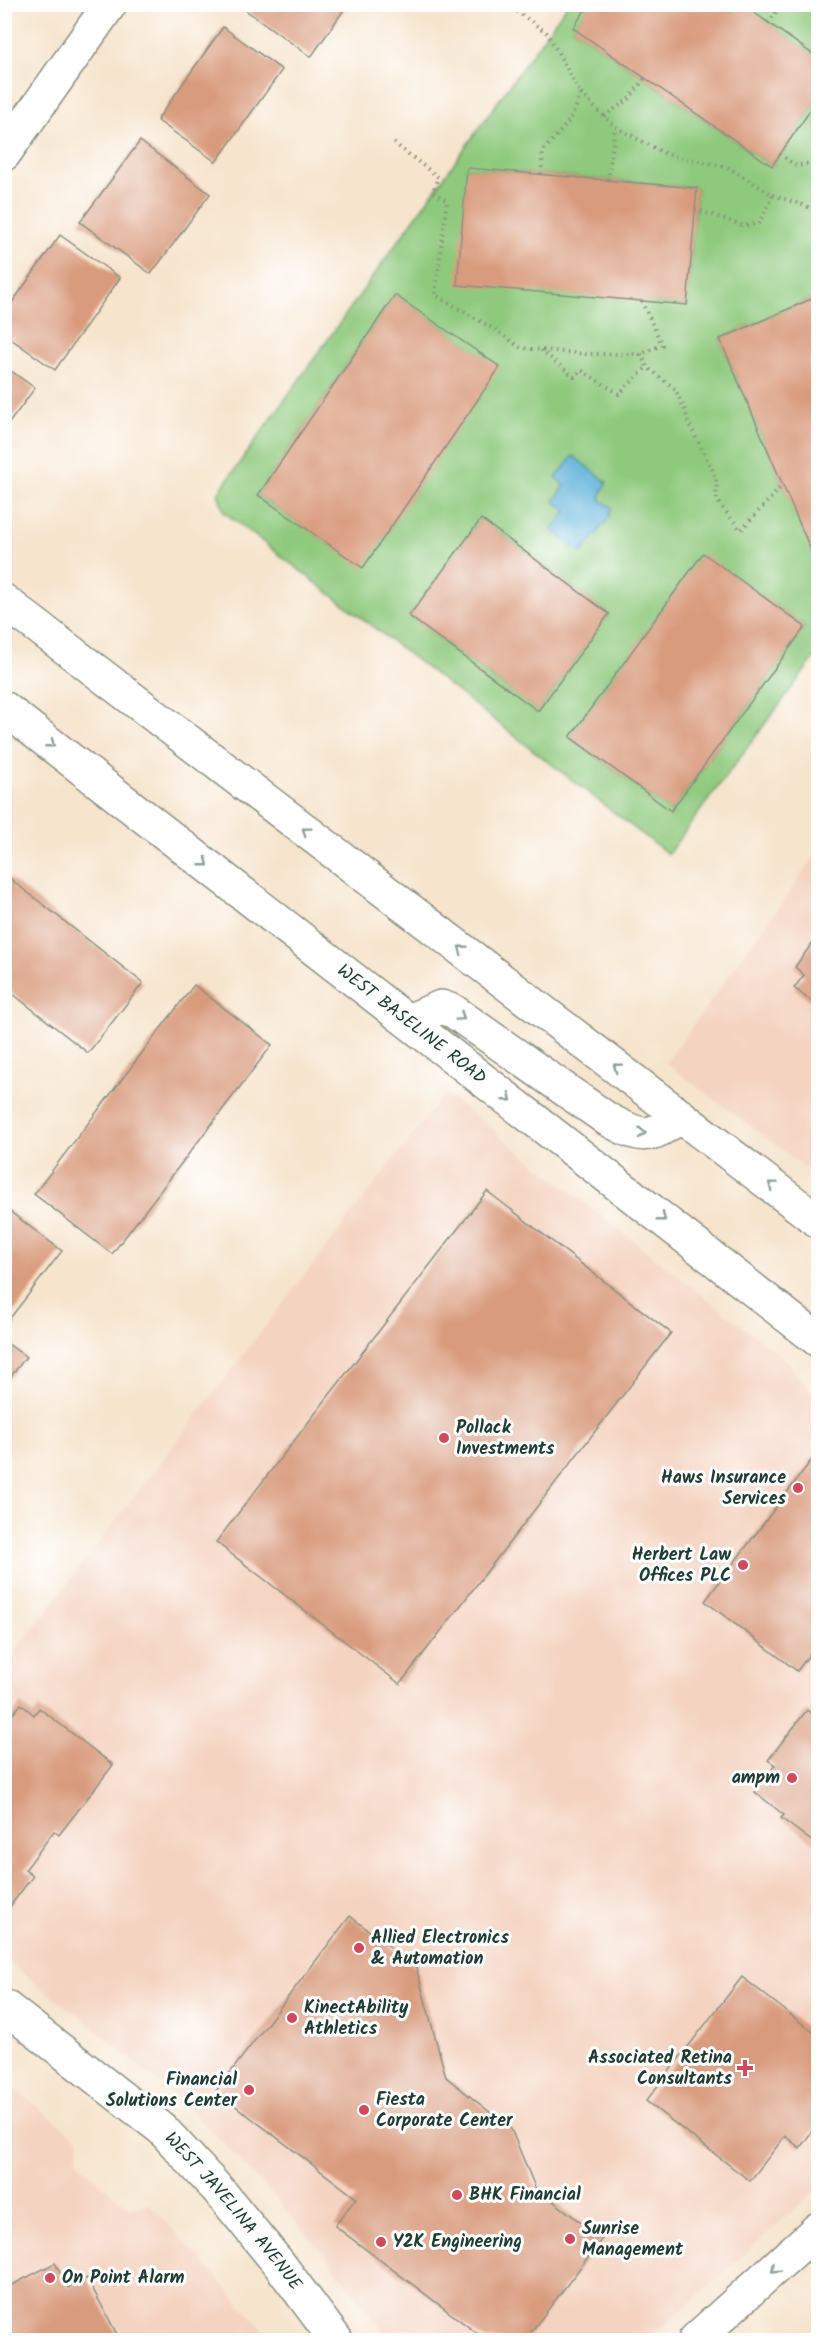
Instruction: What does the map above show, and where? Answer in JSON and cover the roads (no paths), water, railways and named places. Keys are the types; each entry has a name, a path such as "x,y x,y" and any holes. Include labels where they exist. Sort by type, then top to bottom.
{"main road":[{"path":"4,154 110,4"},
{"path":"4,601 819,1221"},
{"name":"WEST BASELINE ROAD","path":"4,708 819,1340"},
{"path":"408,1021 441,1007 453,1011 607,1119 632,1132 645,1134 658,1131 681,1116"},
{"name":"WEST JAVELINA AVENUE","path":"4,2006 162,2129 221,2193 336,2340"},
{"path":"695,2340 819,2229"}],"water":[{"path":"573,456 607,482 600,496 601,500 612,507 609,518 581,553 552,530 567,511 554,501 565,486 556,478"}],"place":[{"name":"Pollack Investments","path":"444,1438"},
{"name":"Haws Insurance Services","path":"798,1488"},
{"name":"Herbert Law Offices PLC","path":"743,1565"},
{"name":"ampm","path":"792,1778"},
{"name":"Allied Electronics & Automation","path":"359,1948"},
{"name":"KinectAbility Athletics","path":"292,2018"},
{"name":"Associated Retina Consultants","path":"745,2068"},
{"name":"Financial Solutions Center","path":"249,2090"},
{"name":"Fiesta Corporate Center","path":"364,2110"},
{"name":"BHK Financial","path":"457,2195"},
{"name":"Sunrise Management","path":"570,2239"},
{"name":"Y2K Engineering","path":"381,2242"},
{"name":"On Point Alarm","path":"50,2278"}]}
